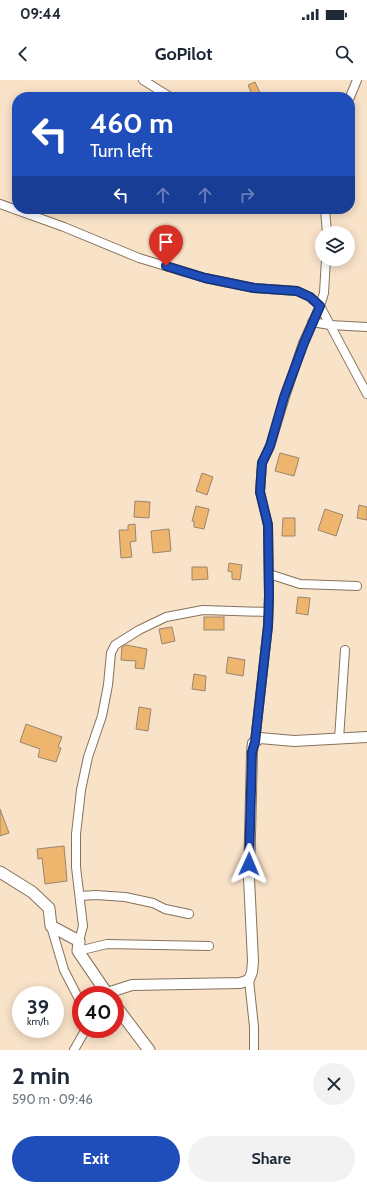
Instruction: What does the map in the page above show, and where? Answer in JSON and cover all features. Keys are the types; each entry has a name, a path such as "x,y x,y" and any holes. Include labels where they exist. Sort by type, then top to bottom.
{"main road":[{"path":"0,872 27,889 49,908 51,926 78,946 102,986"},
{"path":"124,1017 149,1050"}],"street":[{"path":"143,80 161,92"},
{"path":"352,92 357,80"},
{"path":"0,204 12,208"},
{"path":"28,214 64,227 139,258 205,278 254,288 297,291 310,297 320,306 367,394"},
{"path":"325,214 326,226"},
{"path":"254,1050 254,1027 249,980 252,972 253,961 249,878 252,752 255,742 268,612 269,574 268,525 260,492 262,463 270,446 284,397 312,322 320,306 324,293 326,266"},
{"path":"312,322 330,325 367,327"},
{"path":"269,574 300,584 357,586"},
{"path":"208,946 107,944 78,946 83,926 76,867 76,834 81,790 88,757 102,716 108,684 111,653 115,645 139,630 173,616 203,610 268,612"},
{"path":"339,738 345,650"},
{"path":"255,742 260,738 294,741 367,737"},
{"path":"80,896 96,895 125,897 153,903 165,909 189,914"},
{"path":"51,926 64,970 72,986"},
{"path":"124,988 132,985 240,983 249,980"},
{"path":"74,1050 81,1038"}],"building":[{"path":"255,82 260,92 251,92 248,85"},
{"path":"280,453 299,458 294,476 275,471"},
{"path":"202,473 213,477 207,495 196,491"},
{"path":"135,501 150,502 149,518 134,517"},
{"path":"359,505 367,507 367,520 357,518"},
{"path":"196,506 209,509 204,529 194,527 194,521 192,521"},
{"path":"325,509 343,515 336,536 318,530"},
{"path":"283,518 295,518 295,536 282,536"},
{"path":"135,524 136,541 130,542 132,557 121,558 119,530 128,530 128,525"},
{"path":"169,529 171,551 153,553 151,531"},
{"path":"229,563 242,565 240,580 232,579 232,572 228,571"},
{"path":"192,567 207,567 208,579 192,580"},
{"path":"298,597 310,598 308,615 296,613"},
{"path":"204,617 224,617 224,630 204,630"},
{"path":"172,627 175,641 162,644 159,629"},
{"path":"126,645 147,649 144,669 135,668 136,661 121,660 122,647"},
{"path":"228,657 245,660 243,676 226,673"},
{"path":"194,674 206,676 205,691 192,689"},
{"path":"139,707 151,709 148,731 136,729"},
{"path":"26,724 62,737 58,747 61,748 56,762 38,757 40,749 20,742"},
{"path":"0,809 9,833 0,836"},
{"path":"64,846 67,881 45,884 42,858 38,859 37,849"}],"route":[{"path":"166,266 205,278 254,288 297,291 310,297 320,306 312,322 284,397 270,446 262,463 260,492 268,525 269,596 268,626 255,742 253,743 252,752 249,864"}]}
